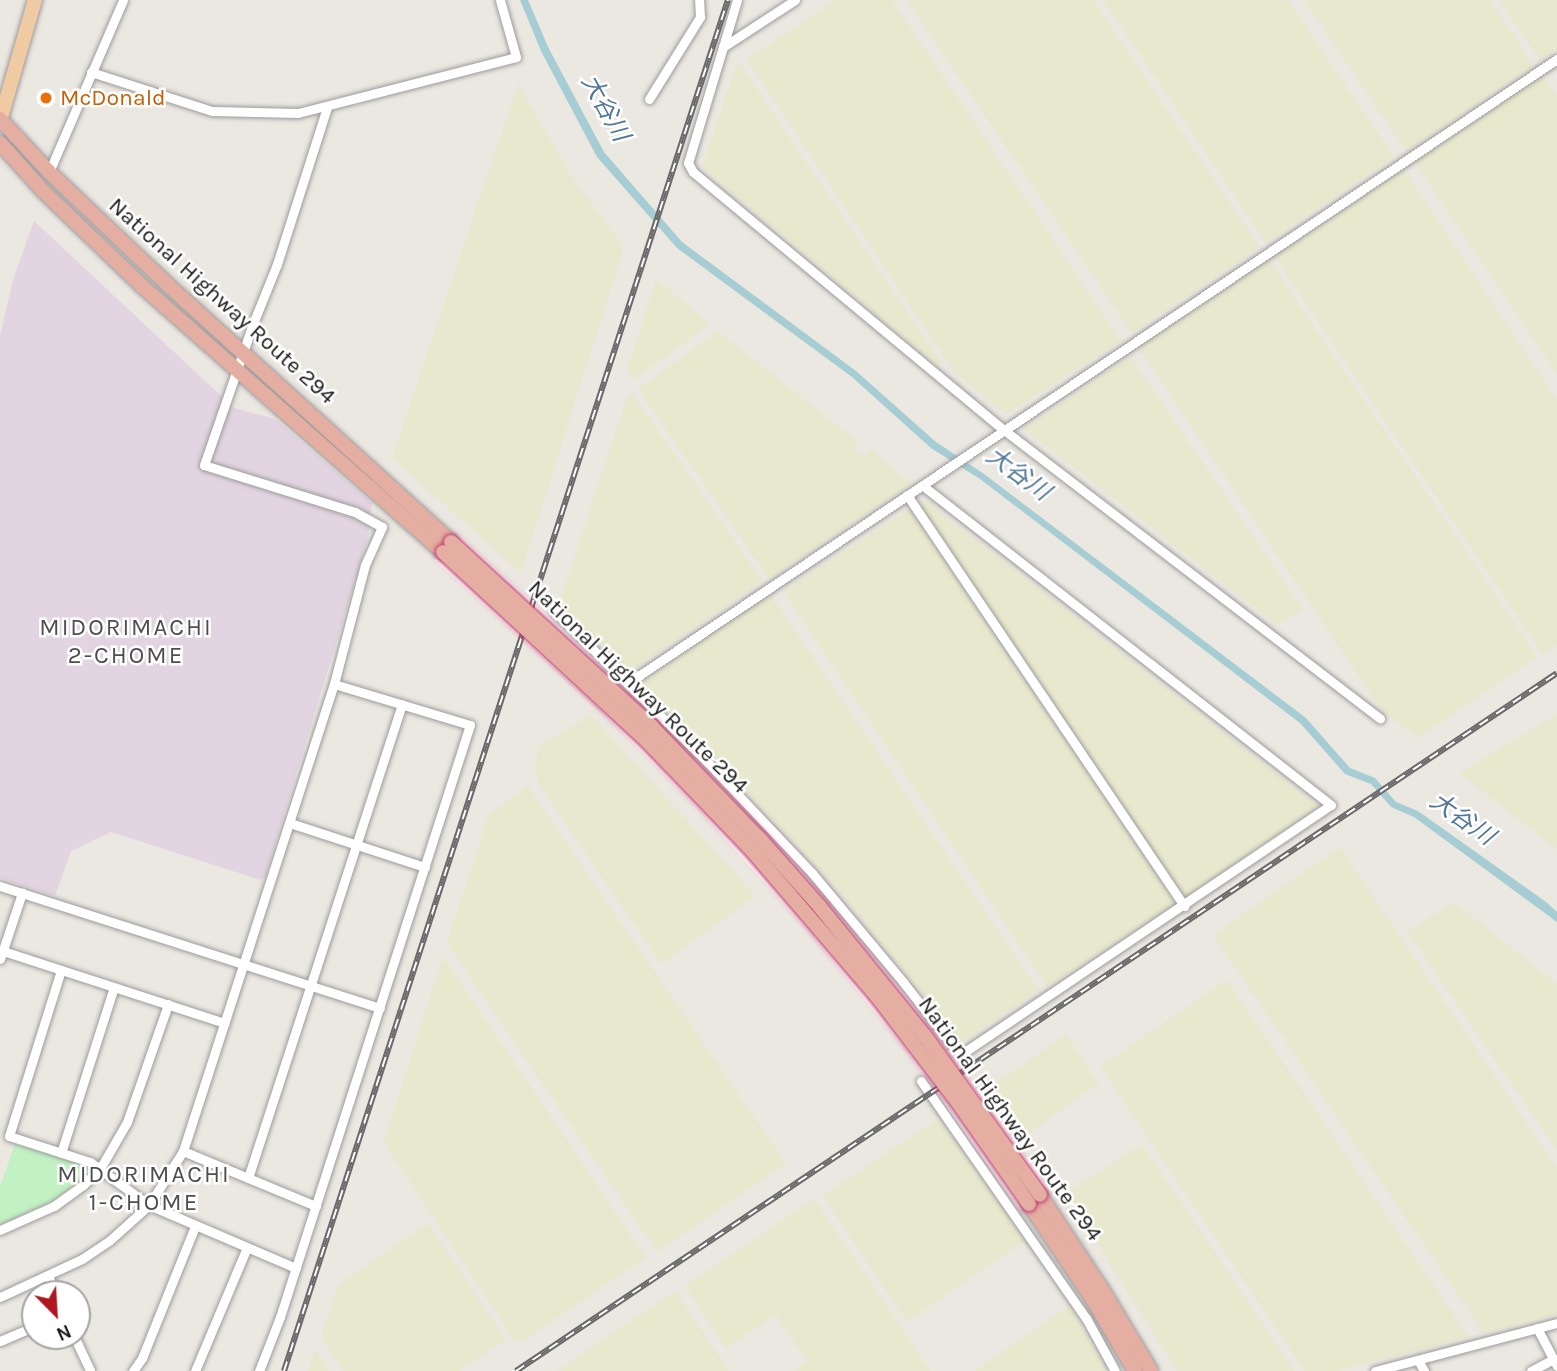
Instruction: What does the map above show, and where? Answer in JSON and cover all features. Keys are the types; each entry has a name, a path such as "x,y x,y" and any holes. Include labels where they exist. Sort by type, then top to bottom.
{"highway":[{"name":"National Highway Route 294","path":"0,120 49,172 447,547 643,737 766,866 907,1035 1035,1200 1151,1371"},
{"name":"National Highway Route 294","path":"0,143 84,232 238,371 447,547"},
{"name":"National Highway Route 294","path":"1035,1200 1135,1371"}],"main road":[{"path":"0,120 35,0"}],"street":[{"path":"49,172 123,0"},
{"path":"91,72 212,111 299,113 516,57 500,0"},
{"path":"649,99 700,17 699,0"},
{"path":"737,0 688,163 693,172 1002,432 1380,718"},
{"path":"723,47 795,0"},
{"path":"628,683 1557,59"},
{"path":"0,1297 48,1276 109,1241 149,1205 183,1151 334,684 366,565 382,527 355,512 204,465 277,264 327,107"},
{"path":"554,611 628,683 819,882 960,1055 1331,805 922,485"},
{"path":"908,495 1184,906"},
{"path":"259,1371 296,1268 470,725 334,684"},
{"path":"248,1178 313,985 402,704"},
{"path":"290,823 425,867"},
{"path":"0,886 380,1008"},
{"path":"22,893 1,955 61,970 225,1023"},
{"path":"61,970 4,1135 101,1167 149,1205 296,1268"},
{"path":"61,1153 114,987"},
{"path":"0,1230 54,1206 83,1185 101,1167 127,1122 167,1004"},
{"path":"921,1081 1086,1318 1115,1371"},
{"path":"183,1151 316,1206"},
{"path":"133,1371 142,1358 195,1226"},
{"path":"195,1371 247,1247"},
{"path":"48,1276 50,1280"},
{"path":"1374,1371 1557,1323"},
{"path":"1531,1371 1555,1363 1537,1328"},
{"path":"0,1341 21,1332"},
{"path":"80,1350 89,1371"},
{"path":"1418,1360 1424,1371"}],"shaded area":[{"path":"34,221 234,408 275,419 372,503 368,538 265,877 261,880 111,832 71,851 55,896 0,878 0,336 13,280"}],"green space":[{"path":"834,0 892,0 1121,341 1006,414 954,372 747,60"},
{"path":"907,0 1093,0 1260,247 1132,333"},
{"path":"1103,0 1288,0 1394,157 1266,243"},
{"path":"1304,0 1490,0 1534,65 1406,151"},
{"path":"1499,0 1557,0 1557,49 1540,60"},
{"path":"738,61 941,363 937,366 702,167"},
{"path":"1542,73 1557,96 1557,374 1414,161"},
{"path":"518,84 570,174 624,247 521,573 392,458"},
{"path":"1403,168 1557,400 1557,645 1543,655 1274,256"},
{"path":"1269,259 1537,657 1418,738 1383,712 1139,348"},
{"path":"656,279 710,324 633,380 627,370"},
{"path":"718,331 858,442 853,449 864,456 872,450 911,484 769,579 638,389"},
{"path":"1130,356 1303,609 1278,626 1024,429"},
{"path":"633,394 763,581 630,671 559,604 627,398"},
{"path":"925,500 1318,806 1185,898 919,504"},
{"path":"909,509 1175,903 1047,987 783,591"},
{"path":"771,595 1039,991 962,1042 830,881 722,765 639,684"},
{"path":"1557,714 1557,849 1459,773"},
{"path":"591,715 756,896 661,964 538,783 535,769 539,746"},
{"path":"527,785 786,1164 657,1252 447,943 488,816"},
{"path":"1340,847 1557,1168 1557,1314 1484,1333 1213,935"},
{"path":"1454,902 1557,984 1557,1150 1407,932"},
{"path":"443,956 646,1258 524,1340 514,1340 384,1142"},
{"path":"1227,980 1469,1337 1336,1371 1305,1371 1100,1066"},
{"path":"1066,1034 1099,1083 1027,1135 992,1086"},
{"path":"939,1118 1026,1240 907,1322 823,1196"},
{"path":"15,1144 88,1166 89,1171 60,1197 0,1225 0,1187"},
{"path":"1142,1144 1295,1371 1177,1371 1066,1193"},
{"path":"814,1199 931,1371 793,1371 807,1361 776,1315 726,1349 685,1286"},
{"path":"428,1223 506,1339 459,1371 344,1371 321,1338 338,1285"},
{"path":"675,1291 729,1371 557,1371"},
{"path":"1069,1306 1108,1371 974,1371"},
{"path":"315,1349 330,1371 308,1371"}],"water":[{"path":"520,0 528,0 548,47 604,152 682,242 856,371 936,442 984,474 1306,718 1350,768 1375,778 1396,802 1418,811 1546,902 1557,912 1557,922 1414,817 1391,807 1371,784 1345,774 1300,723 980,479 931,448 852,377 677,248 597,157 541,51"}],"pier":[{"path":"458,534 625,686 793,861 909,999 1049,1189 1020,1210 904,1048 812,936 702,813 598,708 434,560"}],"railway":[{"path":"284,1371 728,0"},
{"path":"516,1371 1557,673"}],"place":[{"name":"McDonald","path":"46,98"}],"district":[{"name":"MIDORIMACHI 2-CHOME","path":"126,642"},
{"name":"MIDORIMACHI 1-CHOME","path":"144,1189"}],"water label":[{"name":"大谷川","path":"605,108"},
{"name":"大谷川","path":"1018,474"},
{"name":"大谷川","path":"1462,819"}]}
